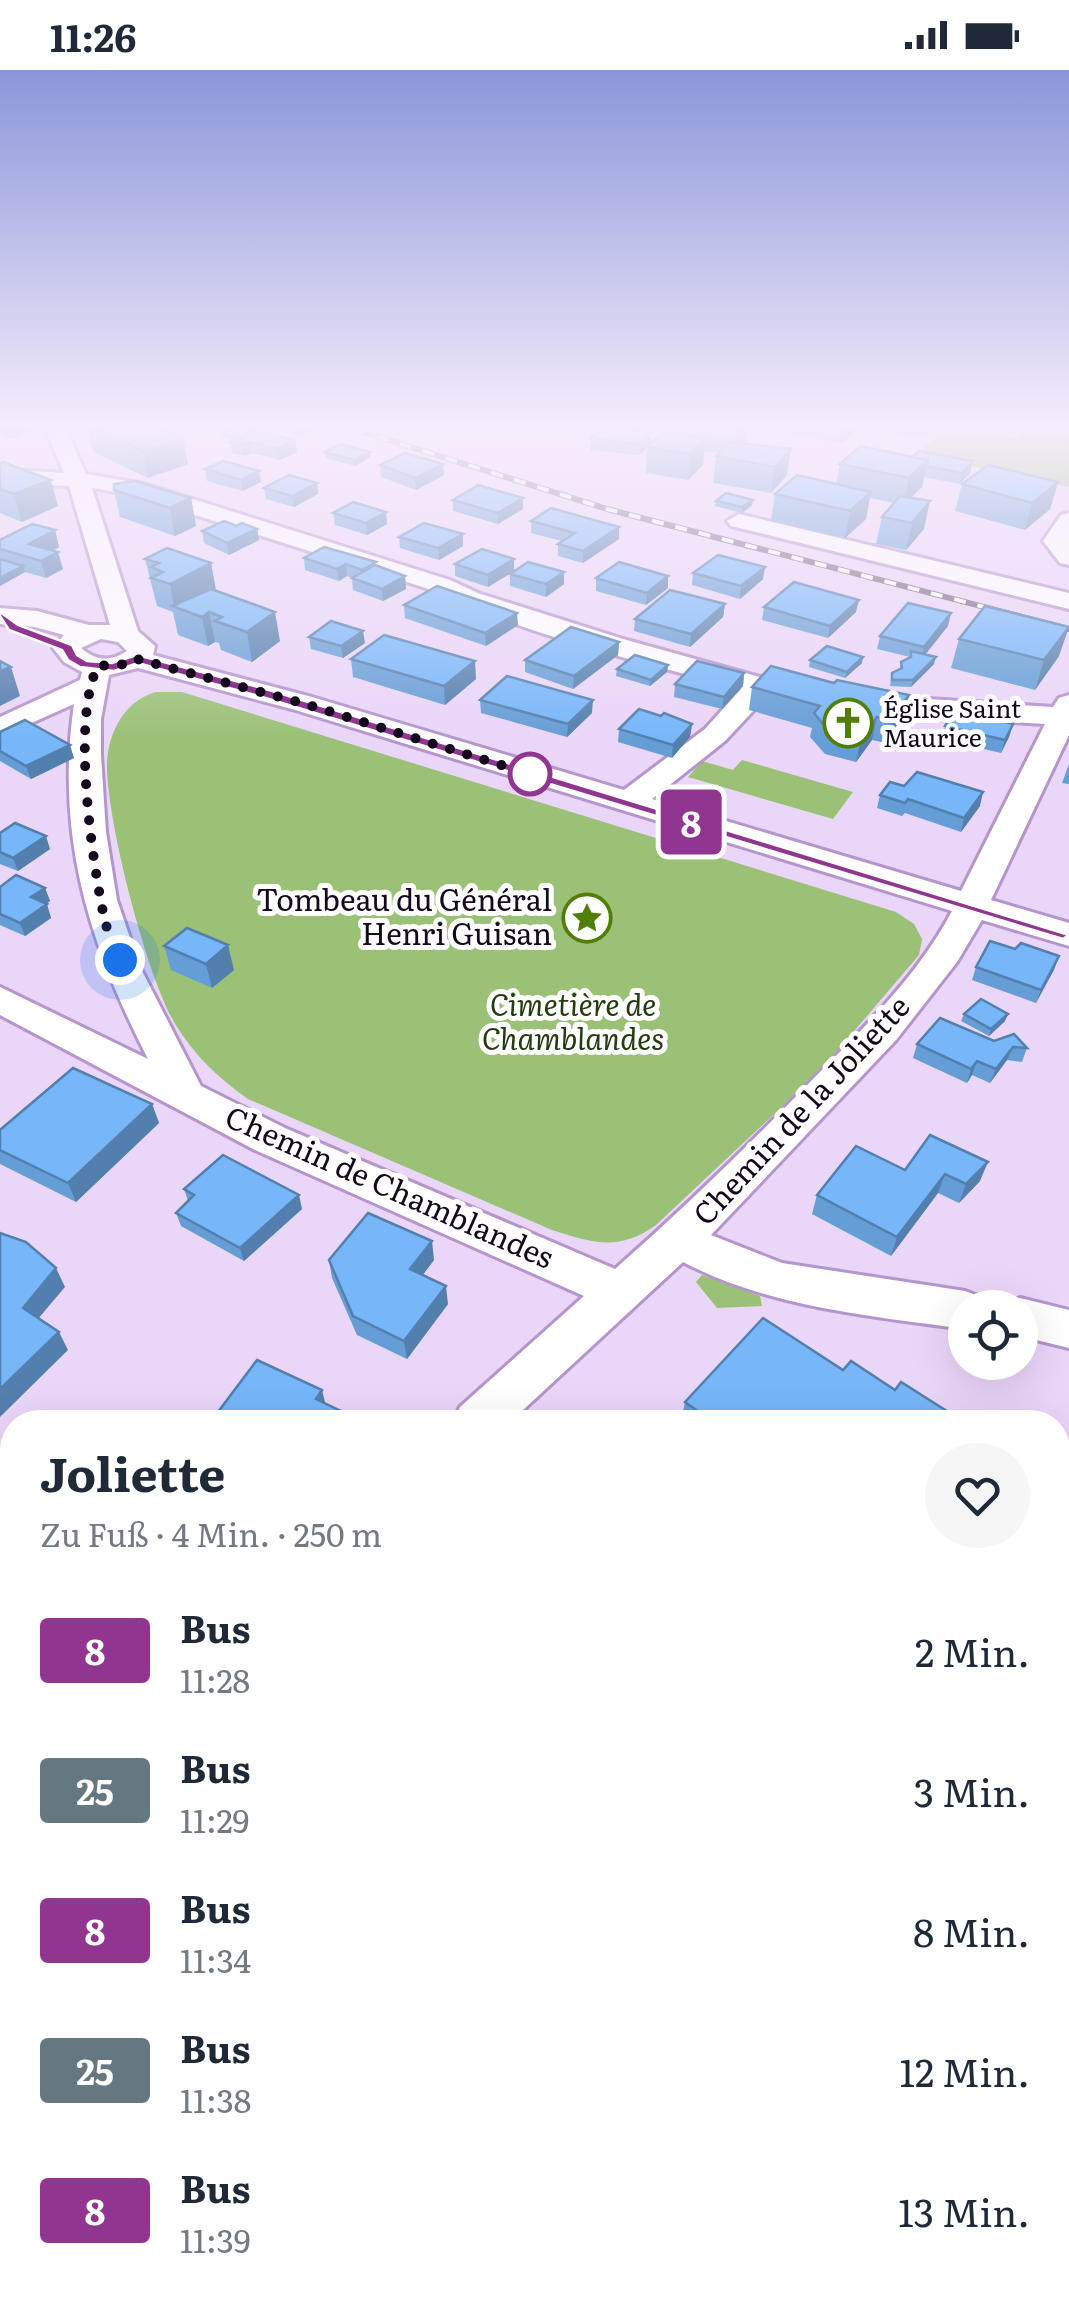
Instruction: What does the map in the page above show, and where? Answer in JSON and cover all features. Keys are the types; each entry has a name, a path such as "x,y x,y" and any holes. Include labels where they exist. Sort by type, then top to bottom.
{"street":[{"path":"2,616 14,627 128,664 132,647 94,533"},
{"path":"275,533 595,640 760,686 850,704 1067,712"},
{"path":"792,533 1069,601"},
{"path":"1060,533 1055,541 1069,558"},
{"path":"0,728 82,648 114,602"},
{"path":"114,602 70,622 82,648 88,812 104,921 184,1091"},
{"path":"132,647 302,703 1069,935"},
{"path":"628,802 715,736 760,686"},
{"name":"Chemin de la Joliette","path":"490,1410 680,1240 872,1044 934,968 972,906 1067,712"},
{"name":"Chemin de Chamblandes","path":"0,999 184,1091 270,1139 591,1278 618,1294"},
{"path":"680,1240 738,1269 780,1282 948,1307"},
{"path":"1038,1321 1069,1328"}],"green space":[{"name":"Cimetière de Chamblandes","path":"156,692 182,692 896,912 914,924 922,939 919,955 821,1070 656,1225 617,1242 552,1230 248,1099 216,1074 189,1045 163,999 141,936 109,795 107,757 113,733 134,703"},
{"path":"742,760 853,792 833,819 688,777 702,761 733,770"},
{"path":"702,1275 760,1296 762,1306 717,1308 696,1282"}],"building":[{"path":"14,533 49,533 29,544 58,552 41,561 0,549 0,540"},
{"path":"206,533 248,533 227,543"},
{"path":"406,533 463,534 438,548 399,537"},
{"path":"575,533 610,533 583,551 558,544"},
{"path":"324,547 376,562 362,570 346,564 337,569 304,558"},
{"path":"167,548 211,563 170,584 151,578 163,572 151,567 159,563 145,559"},
{"path":"482,549 514,559 488,575 455,564"},
{"path":"718,555 765,567 741,586 693,573"},
{"path":"0,559 23,566 0,578"},
{"path":"528,562 564,572 546,584 510,574"},
{"path":"619,562 668,576 647,593 596,578"},
{"path":"375,565 405,576 382,589 352,578"},
{"path":"794,582 859,600 830,626 764,607"},
{"path":"437,586 517,613 485,633 404,605"},
{"path":"211,589 275,612 247,632 215,621 222,617 209,612 202,617 172,606"},
{"path":"670,590 725,604 691,634 635,619"},
{"path":"908,603 951,613 924,647 880,636"},
{"path":"985,606 1069,627 1044,660 959,639"},
{"path":"331,621 363,631 341,646 309,637"},
{"path":"571,627 619,642 574,676 525,660"},
{"path":"384,635 475,661 444,686 351,659"},
{"path":"827,646 863,657 847,672 810,660"},
{"path":"911,651 936,657 913,680 892,680 892,673 902,668 901,662 911,657"},
{"path":"635,655 668,665 651,680 617,669"},
{"path":"697,661 744,673 724,697 675,684"},
{"path":"771,666 834,683 837,680 909,695 891,720 877,717 861,739 829,731 814,713 820,706 752,687"},
{"path":"507,676 593,700 568,724 480,700"},
{"path":"639,709 692,724 673,745 619,729"},
{"path":"954,710 971,710 1013,724 1005,740 945,726"},
{"path":"25,720 70,745 26,766 0,751 0,732"},
{"path":"917,772 983,792 964,818 908,799 905,803 880,795 890,782 904,786"},
{"path":"15,823 46,836 13,858 0,852 0,833"},
{"path":"16,875 45,888 31,897 47,904 20,923 0,914 0,887"},
{"path":"187,928 228,945 206,964 164,946"},
{"path":"990,941 1015,949 1021,943 1059,956 1041,990 976,967"},
{"path":"981,999 1008,1014 991,1029 964,1014"},
{"path":"940,1018 994,1041 1014,1034 1027,1048 1013,1047 996,1069 977,1061 971,1069 917,1044"},
{"path":"73,1068 152,1104 68,1183 0,1150 0,1130"},
{"path":"930,1135 988,1162 966,1184 945,1174 897,1237 817,1195 856,1146 905,1170"},
{"path":"223,1155 299,1195 240,1248 176,1213 194,1195 184,1189"},
{"path":"368,1213 432,1241 410,1269 446,1286 404,1341 353,1316 329,1260"},
{"path":"0,1233 26,1242 56,1268 23,1308 59,1332 0,1389"},
{"path":"763,1318 843,1370 851,1361 895,1390 901,1382 945,1410 696,1410 685,1402"},
{"path":"257,1360 322,1390 316,1399 339,1410 220,1410"}],"railway":[{"path":"700,533 1069,629"}],"bus line":[{"name":"8","path":"0,616 14,627 67,648 72,657 84,664 114,667 137,659 302,703 1069,935"}],"place":[{"name":"Église Saint Maurice","path":"848,723"},
{"name":"Tombeau du Général Henri Guisan","path":"587,918"}],"route":[{"path":"120,960 104,921 88,812 89,686 98,666 114,667 137,659 302,703 530,774"}]}
